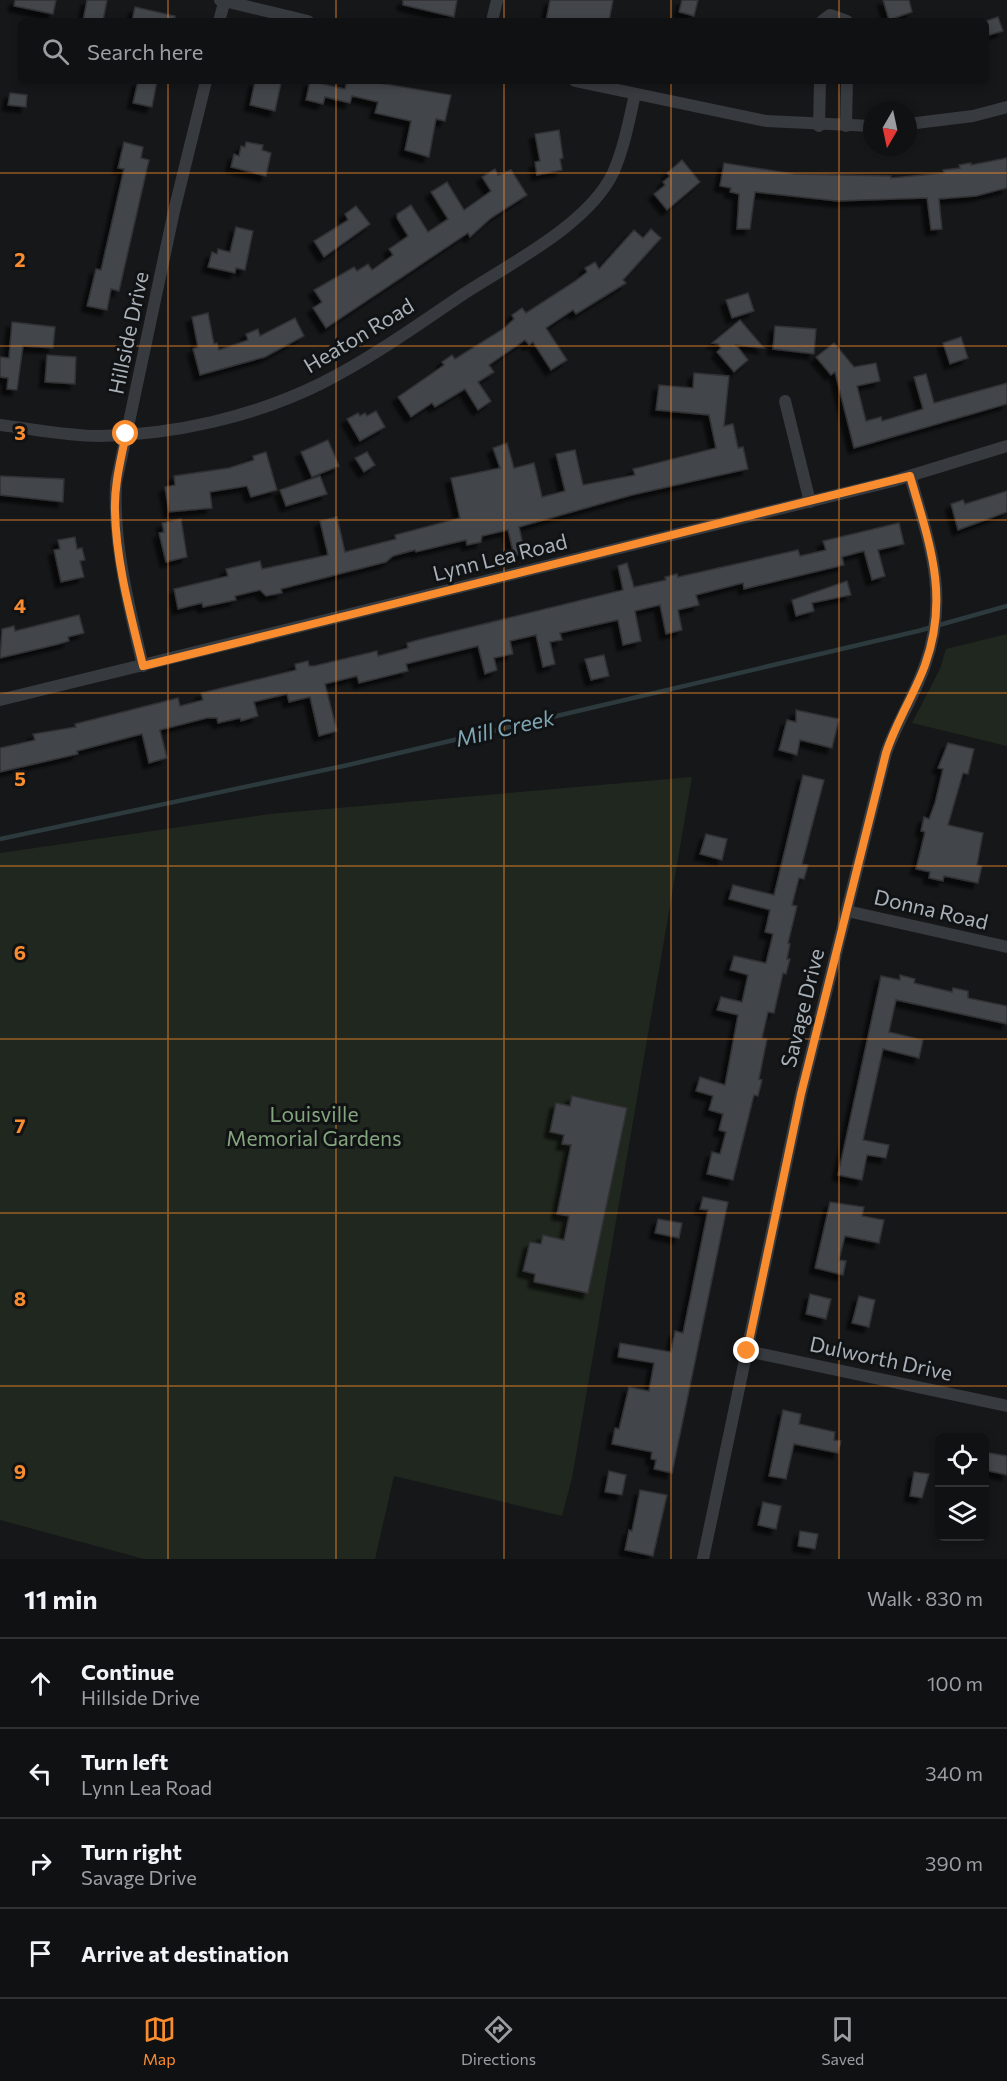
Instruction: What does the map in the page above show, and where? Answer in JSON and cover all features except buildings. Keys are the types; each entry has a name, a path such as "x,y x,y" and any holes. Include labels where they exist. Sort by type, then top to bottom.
{"street":[{"path":"220,18 223,0 296,18"},
{"path":"493,18 497,0"},
{"name":"Hillside Drive","path":"143,666 127,596 115,511 116,483 205,84"},
{"path":"589,84 766,121 819,126 863,126"},
{"path":"819,126 820,84"},
{"path":"846,126 847,84"},
{"name":"Heaton Road","path":"0,425 99,436 126,434 214,421 260,408 319,384 361,362 545,240 592,202 608,181 623,145 635,94"},
{"path":"917,122 973,116 1007,107"},
{"path":"785,401 810,502"},
{"name":"Lynn Lea Road","path":"0,700 810,502 910,476 1007,446"},
{"name":"Savage Drive","path":"703,1559 801,1094 886,753 894,729 925,666 938,610 932,551 910,476"},
{"name":"Donna Road","path":"847,911 1007,948"},
{"name":"Dulworth Drive","path":"747,1351 1007,1406"}],"green space":[{"path":"1007,634 1007,746 912,723 940,669 946,649"},
{"name":"Louisville Memorial Gardens","path":"692,777 572,1478 562,1516 394,1476 375,1559 144,1559 0,1520 0,853 269,814"}],"waterway":[{"name":"Mill Creek","path":"0,839 348,765 918,631 1007,606"}],"route":[{"path":"126,434 116,483 117,543 143,666 910,476 932,551 937,582 938,610 933,637 925,666 894,729 886,753 801,1094 747,1351"}]}
